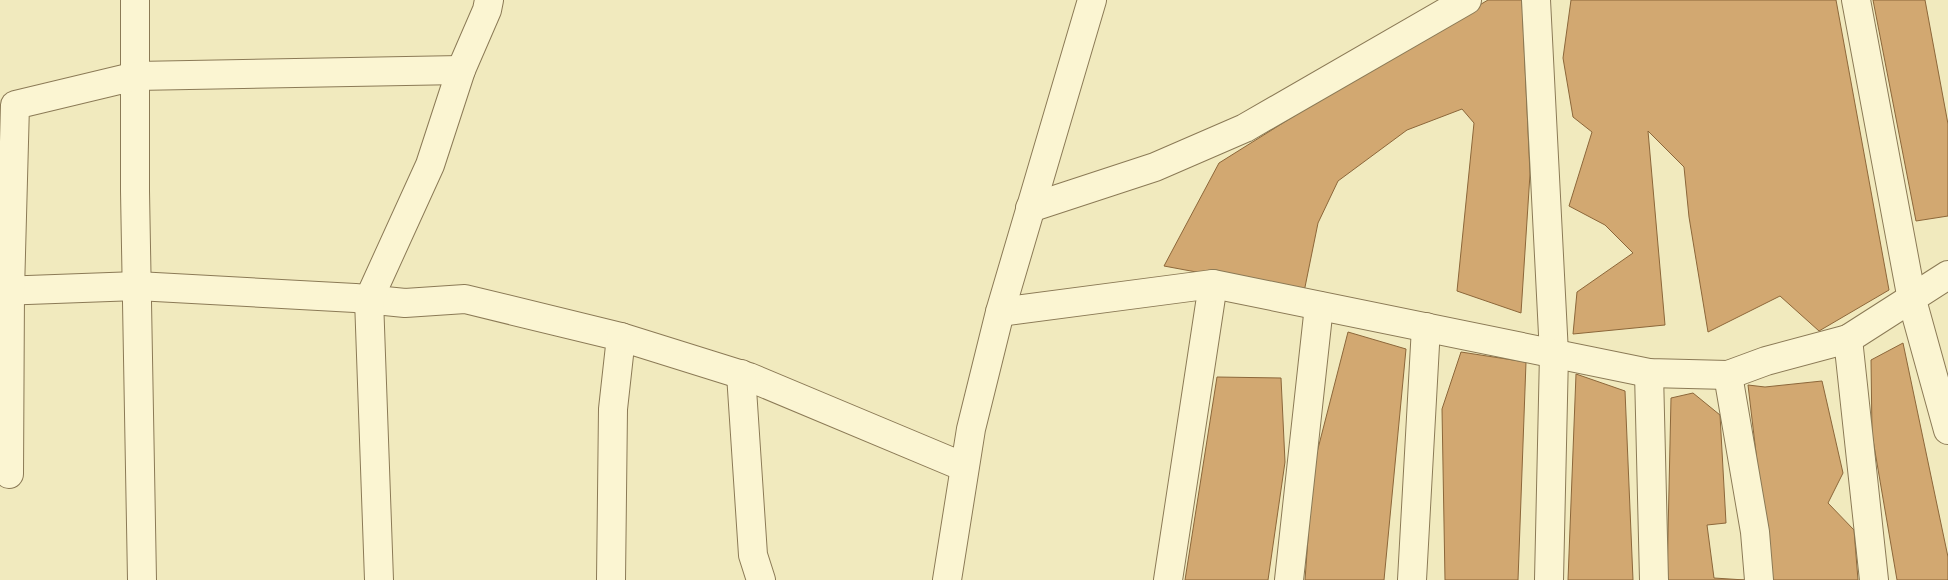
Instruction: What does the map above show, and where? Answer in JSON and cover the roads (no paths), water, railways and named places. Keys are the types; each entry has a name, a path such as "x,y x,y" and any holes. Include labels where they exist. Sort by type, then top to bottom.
{"street":[{"path":"135,0 142,580"},
{"path":"380,580 369,299 430,165 462,70 489,0"},
{"path":"947,580 971,429 1000,312 1092,0"},
{"path":"1030,208 1155,167 1245,128 1467,0"},
{"path":"1536,0 1554,354 1548,580"},
{"path":"1856,0 1912,300 1948,430"},
{"path":"9,474 5,291 15,106 136,76 462,70"},
{"path":"1000,312 1213,284 1649,373 1728,374 1766,361 1848,339 1912,300 1948,275"},
{"path":"1168,580 1213,284"},
{"path":"5,291 137,286 369,299 405,303 465,298 621,337 741,374 964,467"},
{"path":"1289,580 1319,306"},
{"path":"1412,580 1426,327"},
{"path":"611,580 614,409 621,337"},
{"path":"1848,339 1874,580"},
{"path":"1649,373 1654,580"},
{"path":"741,374 753,555 761,580"},
{"path":"1728,374 1755,532 1759,580"}]}
